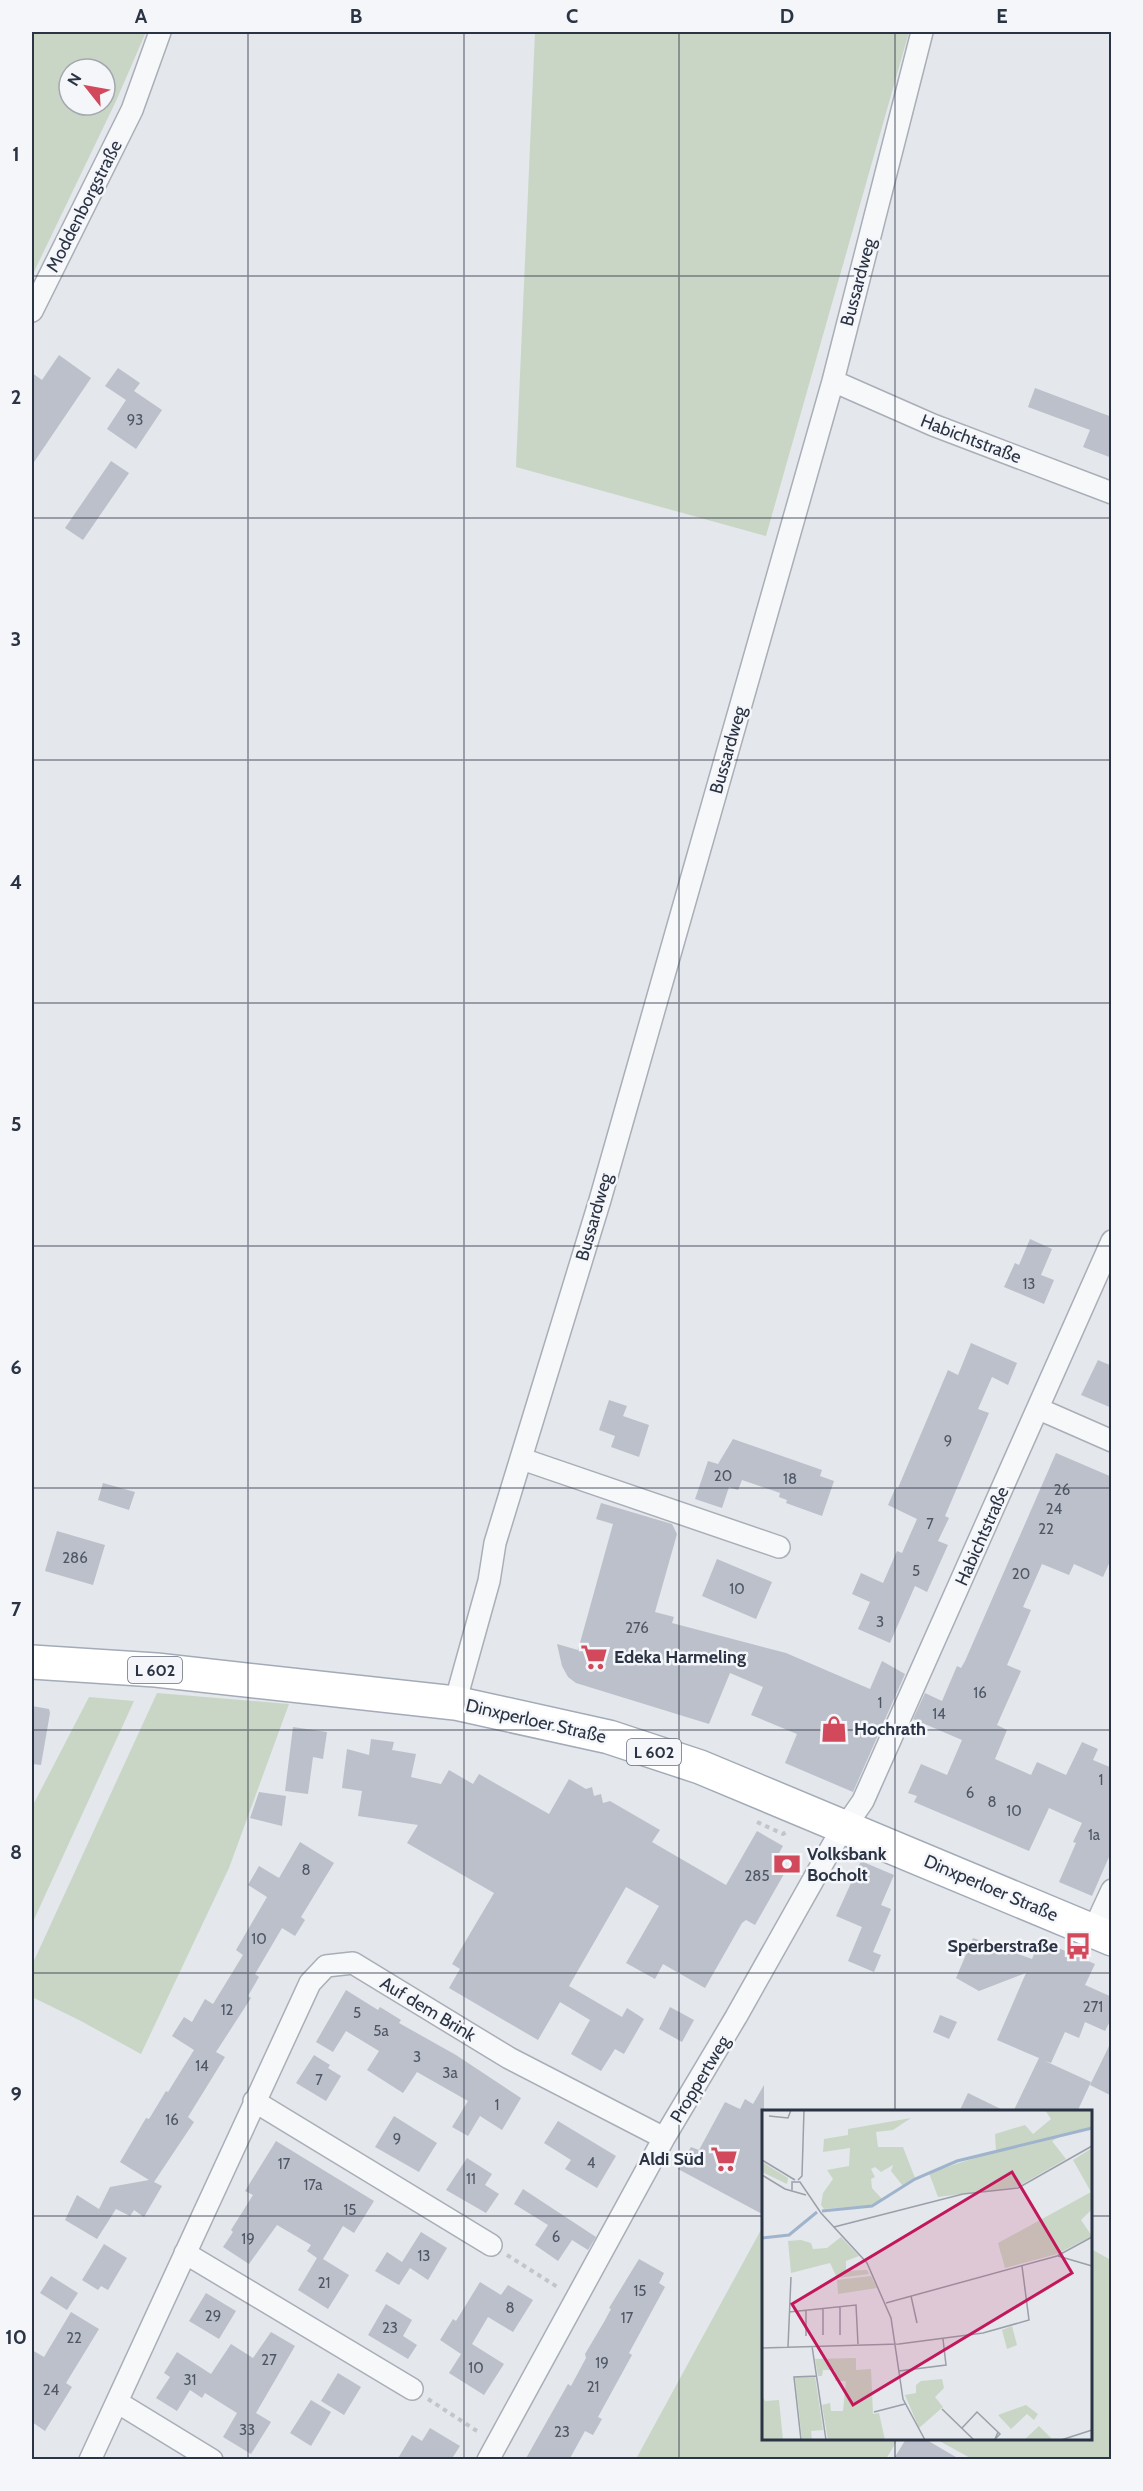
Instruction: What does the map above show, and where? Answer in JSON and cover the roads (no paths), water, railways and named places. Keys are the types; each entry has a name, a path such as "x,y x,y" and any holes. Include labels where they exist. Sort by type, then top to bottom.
{"main road":[{"name":"Dinxperloer Straße","path":"32,1662 156,1670 455,1703 609,1737 700,1767 1102,1935"}],"street":[{"name":"Moddenborgstraße","path":"32,311 132,110 160,32"},
{"name":"Bussardweg","path":"455,1703 489,1581 495,1543 600,1200 833,381 924,34"},
{"name":"Habichtstraße","path":"833,381 933,424 1112,493"},
{"name":"Habichtstraße","path":"845,1826 863,1802 1112,1241"},
{"path":"1039,1409 1112,1441"},
{"path":"522,1459 779,1547"},
{"name":"Proppertweg","path":"492,2452 664,2138 845,1826"},
{"path":"1102,1935 1112,1890"},
{"name":"Auf dem Brink","path":"90,2460 310,1983 326,1966 353,1964 510,2058 664,2138"},
{"path":"254,2101 491,2246"},
{"path":"185,2253 412,2389"},
{"path":"117,2402 212,2460"}],"place":[{"name":"Edeka Harmeling","path":"594,1657"},
{"name":"Hochrath","path":"834,1729"},
{"name":"Volksbank Bocholt","path":"787,1864"},
{"name":"Sperberstraße","path":"1078,1946"},
{"name":"Aldi Süd","path":"724,2159"}]}
